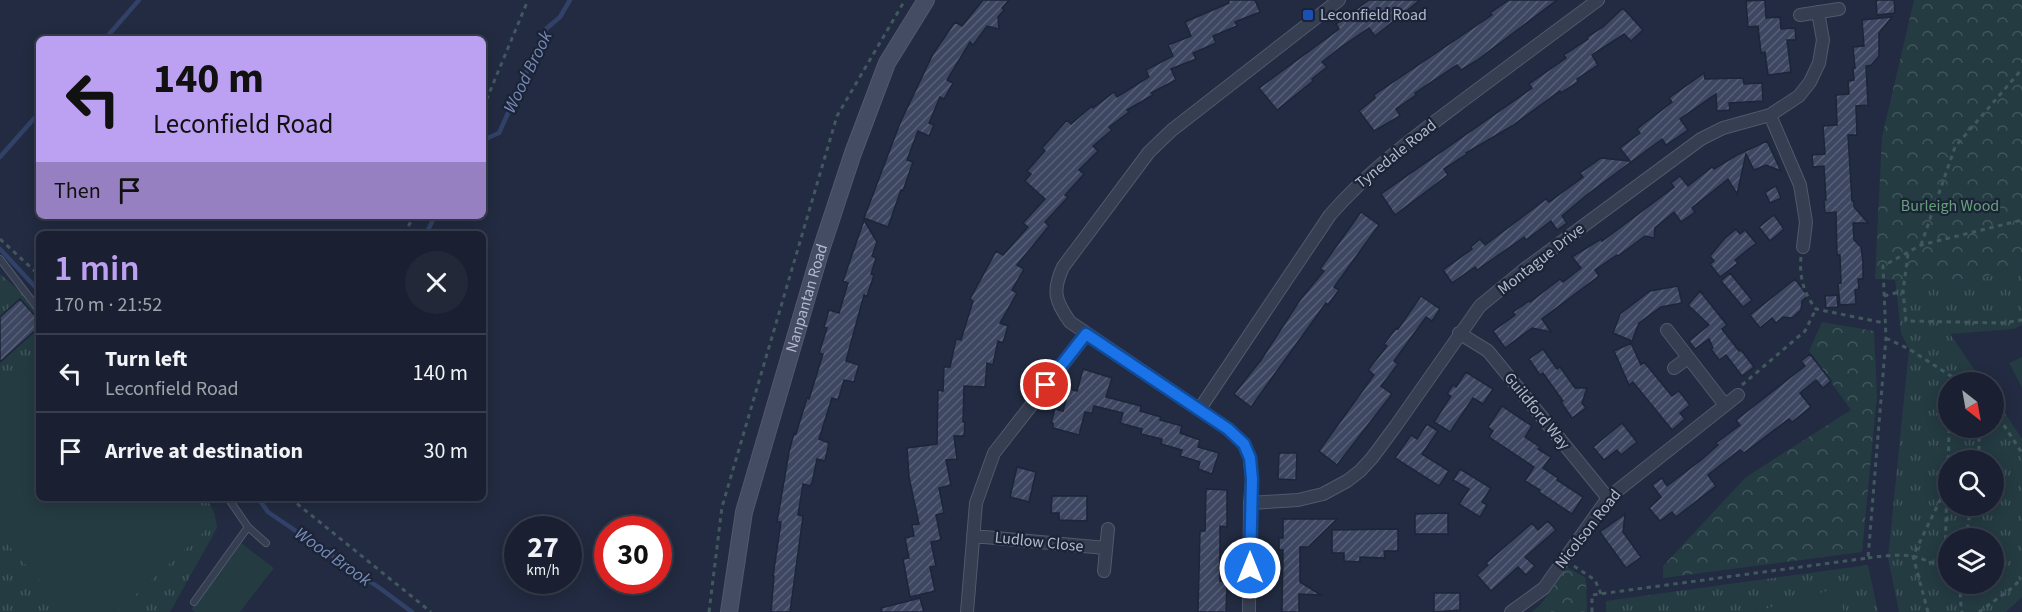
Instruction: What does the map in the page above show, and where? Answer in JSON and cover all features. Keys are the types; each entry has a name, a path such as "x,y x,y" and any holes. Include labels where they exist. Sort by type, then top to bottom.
{"street":[{"name":"Nanpantan Road","path":"729,612 744,512 820,253 853,153 887,63 926,0"},
{"path":"1249,612 1252,479 1250,458 1244,444 1228,429 1070,322 1061,310 1056,297 1056,283 1063,267 1149,152 1172,130 1340,0"},
{"name":"Tynedale Road","path":"1199,410 1330,215 1347,195 1408,141 1598,0"},
{"path":"1800,15 1839,9"},
{"name":"Montague Drive","path":"1250,503 1298,500 1323,494 1354,476 1372,458 1480,306 1525,269 1701,139 1723,128 1770,115 1799,96 1810,82 1819,63 1823,40 1818,12"},
{"path":"1770,115 1800,185 1806,222 1803,247"},
{"path":"1667,330 1725,405"},
{"name":"Guildford Way","path":"1459,333 1488,351 1608,498"},
{"path":"967,612 976,503 994,453 1086,334"},
{"path":"1674,368 1688,358"},
{"name":"Nicolson Road","path":"1511,612 1544,588 1608,498 1738,395"},
{"name":"Ludlow Close","path":"1104,571 1108,529"},
{"name":"Ludlow Close","path":"973,536 1106,548"}],"lane":[{"path":"0,259 36,306"},
{"path":"230,501 248,527 266,543"},
{"path":"194,603 248,527"}],"path":[{"path":"486,101 528,0"},
{"path":"709,612 722,507 837,116 905,0"},
{"path":"1921,245 1955,147 2022,69"},
{"path":"1868,558 1886,338 1883,266 1921,245 2022,220"},
{"path":"0,239 36,272"},
{"path":"1803,247 1802,283 1807,297 1816,309 1885,323"},
{"path":"1908,253 1903,291 1906,321 2002,323 2022,320"},
{"path":"1884,296 1903,291"},
{"path":"1738,395 1743,383 1805,331 1816,309"},
{"path":"1886,338 1909,349 1945,372"},
{"path":"2004,425 2022,453"},
{"path":"294,501 431,612"},
{"path":"1928,612 1914,556 1938,504"},
{"path":"1592,612 1592,595 1890,555 1914,556 1938,565"},
{"path":"1564,559 1595,580 1601,594"},
{"path":"1979,612 2022,578"},
{"path":"1961,594 1962,612"}],"green space":[{"name":"Burleigh Wood","path":"1914,0 2022,0 2022,262 1971,283 1875,279 1882,137"},
{"path":"2022,262 2022,325 2014,329 1950,334 1976,372 1938,372 1938,438 2004,438 2004,412 2022,439 2022,597 2006,612 1899,612 1888,558 1909,349 1901,333 1895,279 1971,283"},
{"path":"0,274 36,309 36,501 207,501 215,516 217,528 170,612 0,612"},
{"path":"1822,322 1874,331 1877,396 1862,552 1663,578 1663,566 1746,477 1851,410 1809,351"},
{"path":"2022,357 2022,388 2009,363"},
{"path":"36,362 36,501 180,501 206,530 117,612 69,612 0,536 0,394"},
{"path":"241,543 274,568 240,612 195,612 191,609"},
{"path":"1868,565 1878,612 1606,612 1606,601"},
{"path":"1567,567 1586,578 1587,612 1532,612 1542,603"},
{"path":"1837,588 1844,612 1755,612"}],"building":[{"path":"983,0 1009,0 998,17 999,29 987,26 973,45 970,42 947,80 953,83 944,99 940,97 929,123 934,125 929,136 918,131 907,160 913,162 888,227 864,218 900,123 933,54 955,22 962,26"},
{"path":"1228,0 1255,0 1260,12 1235,22 1237,26 1213,36 1216,43 1193,53 1196,59 1171,69 1176,80 1151,93 1153,95 1127,110 1129,112 1109,127 1112,130 1093,146 1098,151 1079,170 1084,174 1065,195 1068,197 1045,222 1049,226 1017,265 1024,269 1012,290 1017,293 1000,323 1008,326 1003,343 998,341 993,365 987,363 985,387 964,386 964,436 954,436 957,459 946,460 951,485 939,488 944,513 936,515 941,540 931,542 936,566 930,567 935,591 910,597 903,559 909,558 905,538 914,536 912,525 919,524 909,477 907,448 937,444 938,390 943,391 944,367 950,367 956,339 961,340 973,301 970,299 996,251 1003,255 1028,227 1023,223 1045,199 1025,181 1031,174 1027,171 1045,151 1042,148 1067,120 1071,124 1092,106 1093,108 1114,92 1117,97 1149,77 1146,70 1173,56 1168,45 1191,36 1185,22 1229,3"},
{"path":"1369,0 1420,0 1375,36 1369,28 1341,47 1322,62 1327,67 1312,79 1313,81 1277,110 1259,88 1339,29 1336,24"},
{"path":"1509,0 1557,0 1476,61 1461,70 1457,65 1415,93 1416,95 1396,109 1400,116 1374,131 1359,111 1375,98 1374,95 1492,15 1490,13"},
{"path":"1765,0 1766,18 1780,17 1781,29 1795,28 1796,40 1787,40 1791,72 1768,75 1765,52 1761,53 1758,26 1748,27 1746,1"},
{"path":"1876,0 1894,0 1895,13 1877,15"},
{"path":"1623,8 1643,30 1631,41 1624,34 1592,55 1598,65 1577,79 1578,82 1561,93 1560,91 1512,126 1466,153 1444,169 1448,175 1395,215 1381,194 1532,88 1529,84 1566,58 1564,55 1588,39 1587,37 1603,27"},
{"path":"1892,17 1879,33 1879,56 1871,65 1866,66 1868,105 1856,106 1857,135 1848,135 1852,201 1854,201 1854,207 1868,223 1853,223 1854,240 1861,247 1863,262 1863,279 1858,279 1859,289 1855,290 1856,304 1840,305 1838,284 1841,283 1840,255 1837,255 1836,212 1825,213 1824,166 1813,167 1812,155 1825,154 1823,126 1837,125 1836,95 1849,94 1848,81 1854,80 1853,47 1864,46 1862,20"},
{"path":"1704,73 1705,79 1743,78 1744,84 1762,83 1763,101 1729,103 1730,110 1717,111 1716,94 1680,119 1688,130 1666,145 1662,139 1588,194 1562,216 1567,223 1557,230 1551,221 1526,240 1524,237 1477,270 1475,267 1452,283 1443,270 1472,249 1471,247 1480,239 1485,245 1546,199 1549,202 1583,177 1580,173 1601,158 1630,161 1620,148 1640,133 1637,129 1672,102 1669,98"},
{"path":"1767,141 1781,171 1766,165 1754,170 1746,154 1737,194 1728,179 1692,208 1695,212 1681,222 1674,212 1655,228 1654,238 1645,236 1595,270 1599,276 1542,319 1551,332 1532,328 1505,348 1493,331 1515,315 1513,312 1560,279 1563,282 1581,268 1572,257 1601,239 1602,241 1674,187 1671,183 1680,176 1688,186 1712,167 1714,169"},
{"path":"1776,186 1781,198 1770,203 1765,192"},
{"path":"1361,212 1379,225 1334,287 1339,290 1328,305 1326,303 1251,407 1234,394 1261,360 1300,300 1324,271 1320,269"},
{"path":"1774,215 1784,229 1770,241 1759,227"},
{"path":"864,220 877,242 872,256 876,258 871,274 874,275 867,296 864,295 846,361 859,365 854,382 844,380 838,400 832,398 819,439 829,443 825,461 817,459 812,483 810,486 803,484 798,515 803,516 790,612 771,612 773,576 781,522 777,522 789,452 823,354 819,353 827,328 824,327 829,310 839,313 848,283 843,281"},
{"path":"1736,229 1740,234 1745,230 1756,243 1735,260 1738,263 1720,277 1710,264 1714,261 1710,256"},
{"path":"1730,273 1752,300 1743,307 1721,281"},
{"path":"1795,279 1808,296 1802,301 1801,310 1792,318 1783,317 1776,323 1772,318 1760,328 1750,315"},
{"path":"1678,286 1682,303 1661,307 1639,323 1632,341 1613,333 1620,314 1650,291"},
{"path":"1700,291 1727,325 1722,329 1754,367 1742,376 1726,355 1719,360 1711,349 1713,348 1709,339 1695,349 1689,341 1709,325 1688,305"},
{"path":"1837,295 1838,307 1826,308 1825,296"},
{"path":"1421,296 1440,309 1432,321 1426,317 1394,361 1398,364 1381,386 1392,394 1337,465 1319,451 1374,375 1368,370 1387,346 1384,344 1396,328 1398,329"},
{"path":"20,299 36,317 36,330 0,362 0,317"},
{"path":"1631,343 1641,365 1644,362 1672,396 1679,391 1690,405 1680,413 1685,419 1672,430 1633,382 1629,385 1614,351"},
{"path":"1543,349 1557,369 1560,367 1575,388 1587,388 1582,403 1586,408 1572,418 1543,373 1540,375 1529,359"},
{"path":"1810,354 1831,381 1823,388 1816,380 1800,393 1811,407 1792,422 1789,419 1744,453 1740,450 1708,475 1716,486 1676,517 1672,512 1660,521 1649,508 1661,497 1652,485 1662,478 1667,486 1701,460 1718,445 1716,443 1740,425 1736,420 1805,366 1801,361"},
{"path":"1083,369 1112,378 1106,397 1141,406 1140,411 1182,426 1180,433 1200,440 1198,447 1219,453 1212,474 1198,469 1200,462 1180,456 1182,450 1161,444 1162,439 1141,434 1142,429 1120,423 1123,413 1094,406 1092,413 1085,412 1079,435 1053,428 1053,423 1051,423 1055,409 1063,411 1069,389 1077,391"},
{"path":"1466,372 1493,389 1483,404 1473,398 1450,432 1434,422 1451,396 1447,394 1453,385 1456,387"},
{"path":"1502,406 1532,426 1525,437 1551,457 1543,468 1583,497 1572,514 1525,481 1534,467 1489,437 1493,431 1488,427"},
{"path":"1622,423 1637,442 1621,455 1617,450 1604,460 1593,447"},
{"path":"1427,424 1438,431 1422,454 1449,471 1439,486 1395,458 1411,435 1417,439"},
{"path":"1279,453 1297,453 1296,480 1278,479"},
{"path":"1017,467 1036,472 1029,502 1010,497"},
{"path":"1460,469 1491,488 1482,502 1487,505 1480,517 1459,504 1469,489 1453,480"},
{"path":"1206,489 1227,490 1227,527 1220,526 1220,581 1227,582 1226,612 1198,612 1200,531 1205,531"},
{"path":"1052,496 1087,496 1087,521 1059,520 1059,513 1051,513"},
{"path":"1448,513 1448,534 1415,534 1415,514"},
{"path":"1625,514 1623,532 1641,557 1626,568 1600,532"},
{"path":"1283,519 1337,519 1308,547 1300,547 1300,582 1321,595 1299,594 1299,612 1282,612 1283,550 1279,550 1279,538 1283,538"},
{"path":"1548,521 1556,530 1525,557 1535,566 1526,575 1518,567 1491,591 1477,575 1488,565 1486,563 1532,523 1538,530"},
{"path":"1398,529 1398,551 1384,551 1385,558 1360,557 1360,562 1344,561 1344,553 1332,553 1332,530"},
{"path":"1434,593 1460,593 1460,610 1434,612"},
{"path":"920,598 924,612 882,612 881,608"}],"waterway":[{"path":"108,36 139,0"},
{"name":"Wood Brook","path":"486,139 499,133 546,29 560,17 570,0"},
{"path":"0,157 36,116"},
{"name":"Wood Brook","path":"428,231 434,219"},
{"path":"0,249 36,288"},
{"name":"Wood Brook","path":"260,501 268,512 412,612"}],"place":[{"name":"Leconfield Road","path":"1308,15"}],"route":[{"path":"1046,385 1086,334 1228,429 1244,444 1250,458 1252,479 1250,568"}]}
